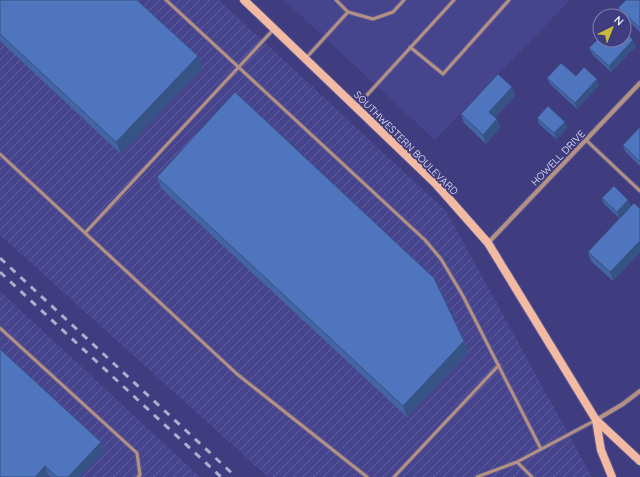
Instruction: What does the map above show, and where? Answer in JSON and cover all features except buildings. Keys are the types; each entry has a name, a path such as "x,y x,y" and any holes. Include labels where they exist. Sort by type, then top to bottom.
{"street":[{"name":"SOUTHWESTERN BOULEVARD","path":"249,2 435,183 488,243 596,420 640,461"},
{"name":"HOWELL DRIVE","path":"488,243 640,83"},
{"path":"596,420 623,404 640,391"},
{"name":"SOUTHWESTERN BOULEVARD","path":"596,420 601,450 612,477"}],"lane":[{"path":"166,0 425,240 441,259 464,296 541,449"},
{"path":"336,0 348,12 374,19 393,12 404,0"},
{"path":"356,107 454,0"},
{"path":"410,47 443,74 509,0"},
{"path":"305,58 348,12"},
{"path":"85,233 274,28"},
{"path":"586,140 640,191"},
{"path":"0,154 237,374 367,477"},
{"path":"0,328 137,453 140,475 138,477"},
{"path":"394,477 499,365"},
{"path":"477,477 517,462 596,420"},
{"path":"517,462 532,477"},
{"path":"494,477 495,471"}],"shaded area":[{"path":"0,0 219,0 446,211 592,477 268,477 0,235"},
{"path":"284,0 570,0 435,140"},
{"path":"0,291 200,477 0,477"}],"railway":[{"path":"0,258 236,477"},
{"path":"0,272 221,477"}]}
